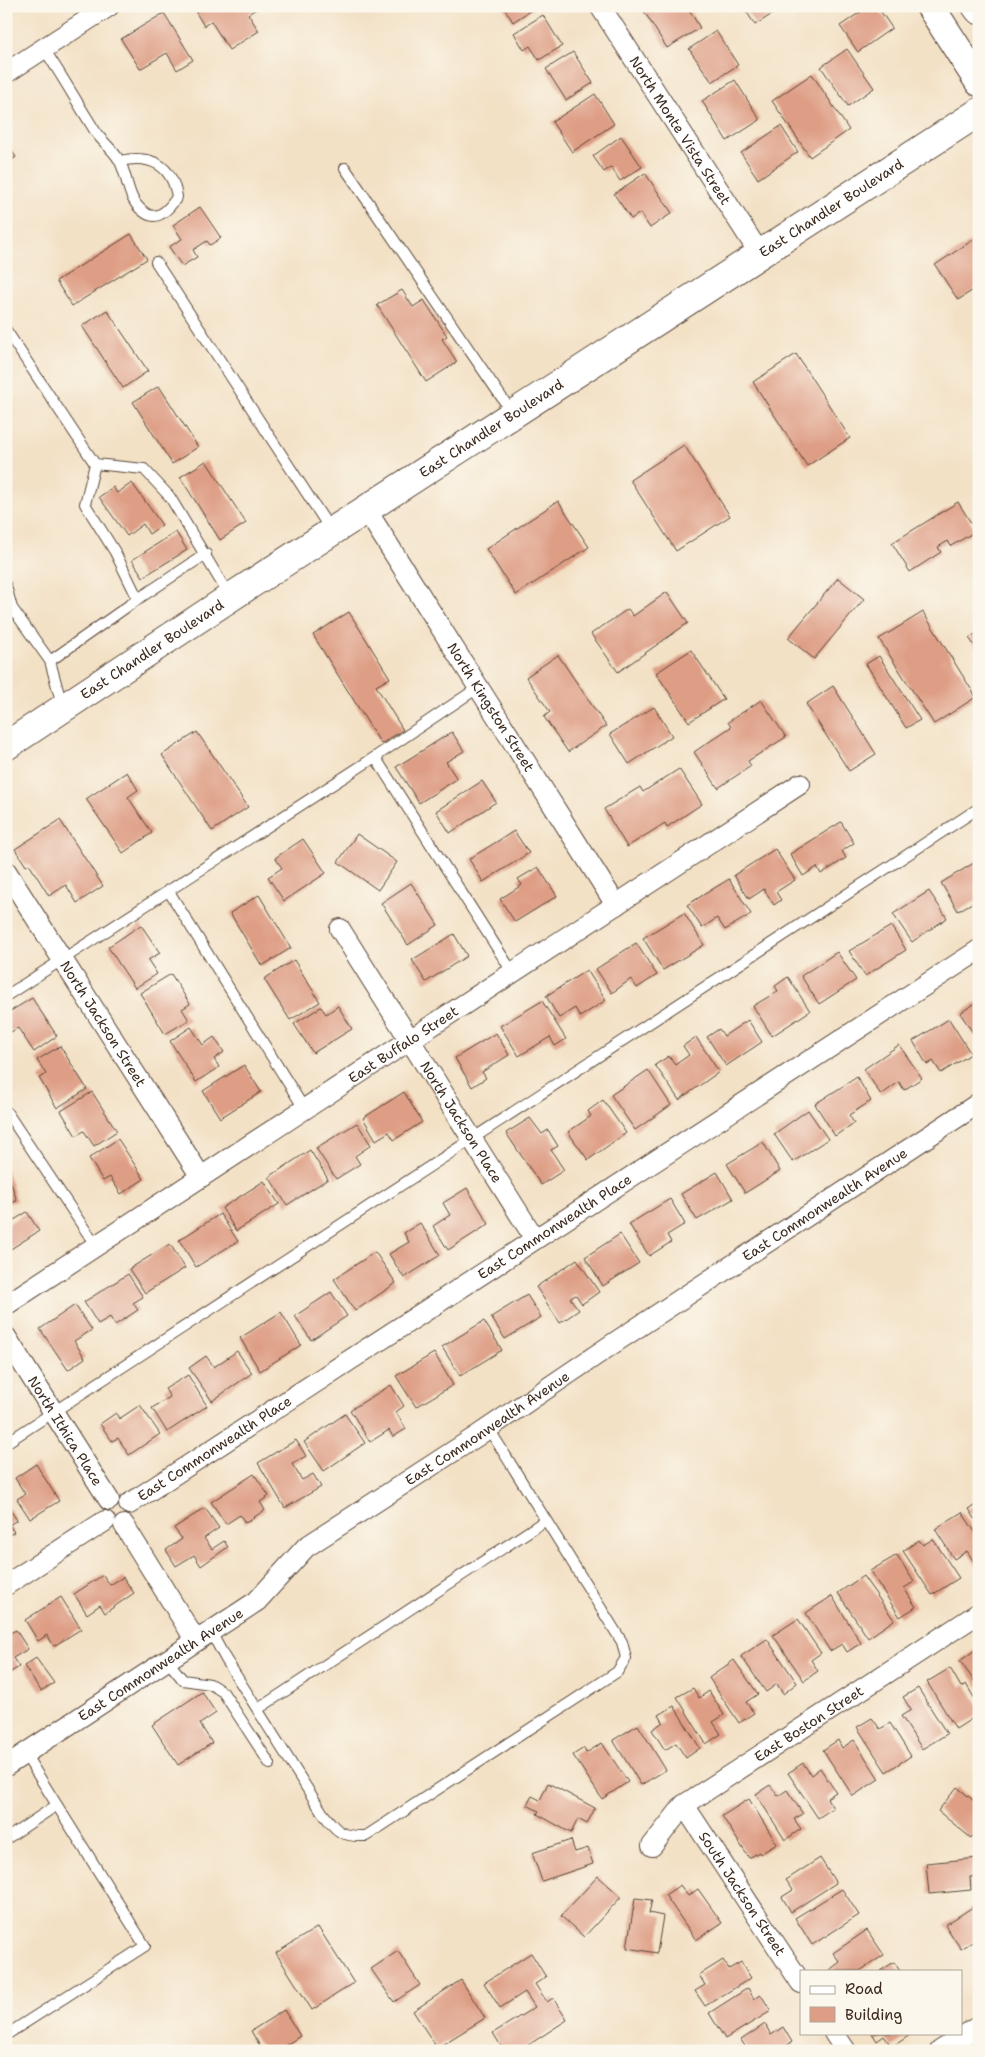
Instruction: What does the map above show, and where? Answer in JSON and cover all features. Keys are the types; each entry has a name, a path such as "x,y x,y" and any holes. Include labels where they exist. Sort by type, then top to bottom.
{"main road":[{"path":"930,6 979,82"},
{"path":"976,6 979,10"},
{"name":"East Chandler Boulevard","path":"6,746 231,597 367,511 979,112"}],"street":[{"path":"6,73 110,6"},
{"name":"North Monte Vista Street","path":"600,6 760,254"},
{"name":"North Kingston Street","path":"367,511 616,905"},
{"name":"East Buffalo Street","path":"6,1305 800,784"},
{"name":"North Jackson Street","path":"6,871 201,1177"},
{"name":"North Jackson Place","path":"340,929 535,1239"},
{"name":"East Commonwealth Place","path":"119,1502 535,1239 979,950"},
{"name":"East Commonwealth Avenue","path":"6,1766 257,1601 306,1547 489,1429 612,1345 979,1103"},
{"name":"North Ithica Place","path":"6,1337 54,1413 119,1502"},
{"path":"119,1502 103,1510 204,1636"},
{"path":"6,1585 115,1523"},
{"name":"East Boston Street","path":"652,1846 684,1804 979,1613"},
{"name":"South Jackson Street","path":"684,1804 800,1981"},
{"path":"940,2051 979,2026"},
{"path":"835,2034 846,2051"}],"lane":[{"path":"44,49 98,135 120,161 126,184 138,207 148,215 156,216 169,209 177,197 175,182 166,170 154,162 138,157 120,161"},
{"path":"346,168 514,415"},
{"path":"156,262 332,532"},
{"path":"6,330 95,464 86,504 115,552 138,599"},
{"path":"95,464 144,469 170,497 231,597"},
{"path":"50,661 206,554"},
{"path":"6,586 12,608 50,661 63,709"},
{"path":"6,996 375,757 478,687"},
{"path":"375,757 513,973"},
{"path":"6,1443 979,808"},
{"path":"168,890 305,1110"},
{"path":"6,1111 96,1246"},
{"path":"204,1636 225,1658 335,1830 348,1837 366,1836 618,1672 626,1658 622,1642 489,1429"},
{"path":"258,1709 546,1520"},
{"path":"168,1660 183,1680 210,1684 223,1692 270,1764"},
{"path":"6,2036 145,1946 25,1754"},
{"path":"6,1839 56,1805"}],"building":[{"path":"192,6 261,6 248,14 259,31 229,50 211,21 204,26"},
{"path":"503,6 537,6 513,22"},
{"path":"644,6 687,6 700,28 667,48 642,8"},
{"path":"743,6 785,6 755,25"},
{"path":"869,6 877,6 892,28 858,52 840,26"},
{"path":"164,13 193,60 177,70 167,53 140,69 121,39"},
{"path":"543,15 562,46 539,60 530,46 524,50 514,33"},
{"path":"716,31 738,65 712,82 689,49"},
{"path":"847,49 874,88 848,106 821,67"},
{"path":"573,52 593,83 566,100 546,69"},
{"path":"812,74 849,130 810,157 772,101"},
{"path":"735,80 760,120 727,141 702,101"},
{"path":"595,94 614,124 572,152 552,122"},
{"path":"781,126 798,152 758,179 741,153"},
{"path":"621,136 642,167 620,181 611,167 604,172 593,156"},
{"path":"6,143 16,157 6,164"},
{"path":"645,173 672,213 650,228 640,213 631,219 614,194"},
{"path":"200,207 221,238 210,245 207,241 193,250 197,257 182,266 169,247 182,239 173,225"},
{"path":"131,234 147,259 72,306 56,281"},
{"path":"979,236 979,286 958,300 935,265"},
{"path":"402,290 413,307 424,300 447,336 442,339 457,362 426,382 377,305"},
{"path":"107,310 148,371 123,388 82,326"},
{"path":"796,354 850,438 807,466 753,382"},
{"path":"159,386 198,447 172,464 133,402"},
{"path":"684,445 730,516 676,551 630,480"},
{"path":"206,461 246,523 220,540 180,477"},
{"path":"132,483 162,525 149,534 143,524 127,536 99,497 113,487 117,493"},
{"path":"558,501 589,547 516,595 486,549"},
{"path":"958,502 976,531 951,546 948,541 938,547 941,552 910,572 892,543"},
{"path":"176,532 187,550 143,577 132,560"},
{"path":"838,578 864,599 814,659 788,638"},
{"path":"667,592 688,623 618,672 591,634 628,609 633,616"},
{"path":"349,612 390,678 376,686 403,730 381,744 313,635"},
{"path":"923,612 976,697 934,724 879,639"},
{"path":"979,632 979,652 969,638"},
{"path":"691,650 724,699 689,722 656,673"},
{"path":"558,655 606,726 568,752 544,717 550,712 526,677"},
{"path":"879,656 920,720 906,728 866,664"},
{"path":"833,686 876,754 849,771 806,704"},
{"path":"761,700 786,737 748,761 751,766 718,788 694,752 731,727 728,722"},
{"path":"654,707 672,736 629,764 610,734"},
{"path":"197,732 248,807 212,831 162,755"},
{"path":"452,732 464,751 446,762 457,779 419,803 396,767"},
{"path":"679,769 702,804 667,827 665,823 627,847 604,809 640,787 643,792"},
{"path":"127,772 138,790 128,797 152,833 123,853 86,799"},
{"path":"482,781 496,802 450,833 436,811"},
{"path":"60,820 103,886 77,903 66,885 49,896 29,864 26,866 15,849"},
{"path":"841,822 854,843 842,851 846,858 821,874 817,867 803,876 790,854"},
{"path":"514,831 529,853 483,882 469,859"},
{"path":"357,834 397,862 378,890 338,862"},
{"path":"303,839 326,873 284,901 268,877 282,868 275,858"},
{"path":"775,849 795,880 776,892 781,900 774,905 764,889 749,899 734,875"},
{"path":"977,861 979,899 958,911 941,883"},
{"path":"538,867 557,896 515,922 500,899 522,885 518,879"},
{"path":"729,879 751,914 725,930 717,918 702,928 687,905"},
{"path":"411,883 438,925 408,945 381,903"},
{"path":"929,891 947,918 912,942 893,914"},
{"path":"259,895 291,948 262,966 230,913"},
{"path":"684,913 704,945 663,970 643,938"},
{"path":"141,925 160,953 148,960 157,974 135,988 108,947"},
{"path":"891,926 906,950 865,976 849,951"},
{"path":"454,934 467,956 426,982 412,960"},
{"path":"636,943 657,975 637,988 631,979 612,993 596,969"},
{"path":"837,952 856,980 819,1004 801,976"},
{"path":"294,960 320,1002 290,1020 264,979"},
{"path":"587,970 606,1000 580,1017 575,1008 559,1018 546,996"},
{"path":"171,974 190,1004 182,1009 189,1020 165,1034 140,993"},
{"path":"788,977 810,1011 772,1036 753,1006 778,991 775,986"},
{"path":"32,998 57,1036 34,1052 18,1028 11,1032 6,1025 6,1014"},
{"path":"542,1001 566,1039 555,1046 550,1037 519,1056 500,1026"},
{"path":"979,1001 979,1042 960,1013"},
{"path":"338,1006 352,1029 313,1053 294,1024 321,1007 326,1014"},
{"path":"949,1019 971,1054 941,1073 933,1061 927,1065 913,1041"},
{"path":"748,1020 762,1042 726,1066 707,1037 719,1029 724,1036"},
{"path":"191,1027 203,1045 214,1037 224,1052 214,1059 219,1067 196,1082 170,1041"},
{"path":"496,1033 509,1055 482,1072 486,1078 472,1087 455,1058"},
{"path":"696,1037 719,1072 679,1100 655,1065 669,1056 675,1065 689,1055 683,1046"},
{"path":"899,1045 922,1078 904,1090 899,1082 881,1095 864,1069"},
{"path":"60,1046 87,1089 57,1108 39,1078 46,1074 37,1060"},
{"path":"244,1065 261,1092 220,1118 203,1091"},
{"path":"648,1070 671,1105 635,1130 611,1095"},
{"path":"857,1077 871,1101 849,1115 854,1123 835,1136 815,1104"},
{"path":"92,1092 117,1131 94,1146 84,1131 76,1136 61,1111"},
{"path":"404,1092 422,1122 394,1140 389,1132 376,1140 363,1118"},
{"path":"603,1100 626,1133 588,1160 568,1132 591,1116 588,1111"},
{"path":"808,1110 828,1139 793,1162 774,1134"},
{"path":"530,1118 542,1134 548,1130 558,1146 551,1150 564,1170 541,1185 506,1133"},
{"path":"357,1123 371,1145 355,1156 360,1164 336,1179 316,1148"},
{"path":"118,1139 144,1179 121,1194 110,1177 103,1181 89,1158"},
{"path":"763,1142 780,1171 745,1193 727,1164"},
{"path":"310,1150 328,1179 287,1205 269,1177"},
{"path":"6,1168 17,1201 6,1204"},
{"path":"717,1172 733,1199 697,1220 681,1194"},
{"path":"264,1181 279,1204 236,1231 222,1208"},
{"path":"467,1188 489,1224 448,1250 433,1226 450,1215 443,1203"},
{"path":"670,1199 685,1224 667,1235 671,1242 649,1256 629,1224"},
{"path":"27,1212 39,1231 6,1252 6,1225"},
{"path":"220,1214 238,1241 196,1267 179,1240"},
{"path":"420,1223 440,1255 404,1278 389,1254 409,1242 404,1233"},
{"path":"620,1234 639,1263 603,1286 585,1257"},
{"path":"170,1244 185,1268 145,1293 129,1269"},
{"path":"375,1252 396,1283 355,1311 334,1279"},
{"path":"577,1259 599,1292 582,1304 576,1295 570,1298 579,1310 560,1323 536,1287"},
{"path":"128,1274 143,1297 133,1303 138,1310 115,1325 110,1317 98,1324 84,1302"},
{"path":"331,1292 347,1316 311,1340 295,1316"},
{"path":"527,1295 541,1317 505,1339 491,1317"},
{"path":"75,1305 92,1330 74,1341 85,1358 68,1370 40,1329"},
{"path":"281,1312 301,1345 260,1371 240,1338"},
{"path":"484,1321 502,1350 460,1376 442,1347"},
{"path":"237,1351 252,1373 212,1401 189,1368 206,1356 214,1367"},
{"path":"434,1353 453,1385 416,1407 396,1376"},
{"path":"188,1375 207,1406 167,1432 152,1408 170,1397 165,1389"},
{"path":"391,1385 404,1406 396,1412 406,1429 393,1437 389,1430 370,1442 350,1410"},
{"path":"140,1405 160,1434 129,1455 118,1438 112,1441 100,1424 116,1413 119,1419"},
{"path":"345,1414 365,1443 324,1471 304,1442"},
{"path":"296,1440 306,1456 292,1464 302,1480 313,1474 321,1487 285,1508 258,1463"},
{"path":"36,1464 59,1501 30,1519 17,1499 25,1494 15,1478"},
{"path":"254,1474 269,1496 260,1502 265,1510 245,1523 240,1515 226,1524 211,1502"},
{"path":"979,1503 979,1525 969,1509"},
{"path":"6,1504 17,1520 9,1525 14,1532 6,1537"},
{"path":"205,1508 219,1528 204,1538 212,1549 224,1541 228,1547 201,1566 194,1555 176,1566 166,1550 182,1539 174,1528"},
{"path":"962,1512 979,1538 979,1566 977,1567 967,1551 954,1559 935,1529"},
{"path":"933,1539 959,1578 932,1595 903,1551 919,1540 923,1545"},
{"path":"897,1555 914,1582 904,1588 916,1607 900,1617 870,1571"},
{"path":"103,1575 110,1585 123,1577 134,1593 105,1613 100,1605 87,1614 74,1594"},
{"path":"863,1576 894,1620 868,1638 838,1593"},
{"path":"832,1596 861,1643 847,1652 842,1644 830,1651 806,1613"},
{"path":"61,1597 81,1629 54,1646 47,1635 38,1641 25,1620"},
{"path":"798,1619 821,1653 811,1660 818,1671 804,1681 773,1635"},
{"path":"16,1630 28,1649 13,1658 19,1667 6,1675 6,1635"},
{"path":"767,1639 797,1683 783,1694 777,1684 766,1692 741,1656"},
{"path":"975,1650 979,1655 979,1688 960,1661"},
{"path":"36,1658 54,1683 41,1691 24,1666"},
{"path":"734,1660 758,1694 746,1702 754,1713 739,1723 709,1678"},
{"path":"950,1668 961,1687 966,1684 979,1706 979,1714 956,1729 927,1682"},
{"path":"693,1688 699,1698 709,1691 724,1715 713,1722 721,1734 706,1744 677,1697"},
{"path":"918,1688 947,1734 922,1749 901,1716 911,1710 903,1697"},
{"path":"202,1692 216,1713 200,1724 212,1743 178,1765 152,1725"},
{"path":"674,1706 700,1748 686,1758 676,1743 665,1750 652,1730 663,1722 659,1715"},
{"path":"872,1718 880,1729 890,1723 911,1756 886,1772 857,1727"},
{"path":"638,1725 666,1770 641,1785 613,1740"},
{"path":"838,1740 842,1748 854,1740 879,1779 853,1796 823,1750"},
{"path":"602,1743 628,1782 602,1799 573,1755 584,1748 586,1753"},
{"path":"803,1763 811,1775 820,1768 836,1792 827,1798 833,1808 818,1818 788,1773"},
{"path":"548,1783 595,1808 587,1824 578,1819 571,1833 537,1814 539,1811 527,1805 532,1796 540,1800"},
{"path":"770,1785 778,1796 787,1790 803,1814 794,1819 801,1829 785,1840 756,1794"},
{"path":"957,1787 979,1805 979,1828 971,1838 938,1811"},
{"path":"749,1799 777,1844 749,1858 722,1816"},
{"path":"571,1840 575,1852 588,1848 593,1864 542,1881 532,1853"},
{"path":"820,1858 836,1883 791,1912 782,1897 793,1890 786,1880"},
{"path":"979,1858 979,1876 970,1877 971,1890 929,1894 926,1863"},
{"path":"598,1876 621,1897 584,1937 561,1916"},
{"path":"680,1885 688,1896 698,1889 722,1923 696,1940 665,1895"},
{"path":"842,1889 859,1915 812,1945 795,1918"},
{"path":"635,1898 652,1900 649,1913 663,1916 657,1953 627,1948"},
{"path":"979,1903 979,1938 961,1949 945,1925"},
{"path":"318,1927 354,1983 312,2010 276,1953"},
{"path":"867,1930 884,1955 862,1970 829,1970 840,1962 833,1953"},
{"path":"398,1951 420,1985 394,2002 371,1969"},
{"path":"531,1953 546,1977 535,1984 547,2002 553,1998 567,2020 519,2051 504,2051 493,2033 535,2007 525,1992 500,2008 484,1983"},
{"path":"723,1960 729,1969 741,1962 751,1978 705,2006 695,1991 705,1985 699,1975"},
{"path":"894,1962 899,1970 882,1970"},
{"path":"461,1980 485,2018 437,2048 413,2011"},
{"path":"748,1988 754,1999 761,1995 771,2011 725,2039 709,2013"},
{"path":"284,2010 300,2036 277,2051 263,2051 251,2031"},
{"path":"765,2024 771,2035 783,2027 792,2042 778,2051 748,2051 741,2040"},
{"path":"873,2034 912,2034 892,2047 884,2036 877,2041"}]}
